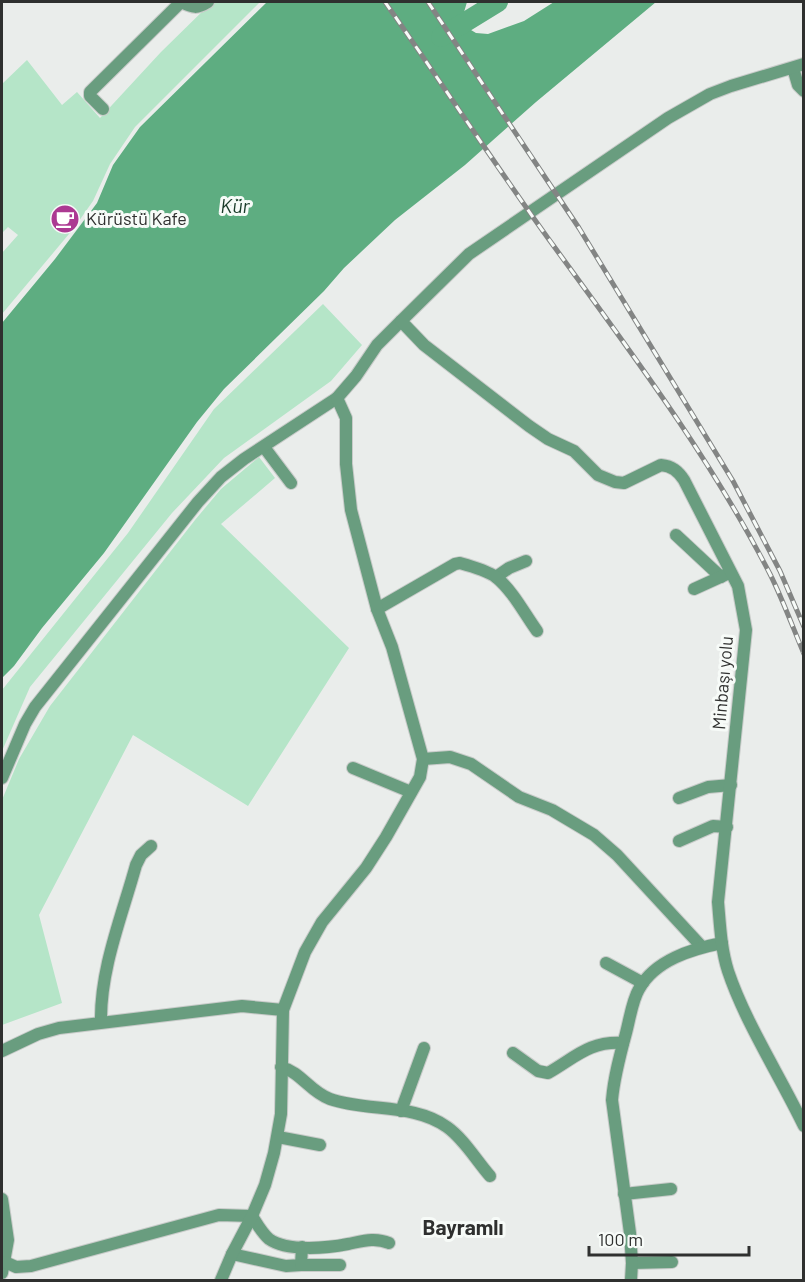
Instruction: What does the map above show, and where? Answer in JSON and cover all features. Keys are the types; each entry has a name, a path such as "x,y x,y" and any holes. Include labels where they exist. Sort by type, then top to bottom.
{"street":[{"path":"103,109 90,96 90,92 181,2 191,8 198,8 208,2"},
{"path":"2,778 25,724 35,707 198,502 221,477 337,398 356,376 377,345 469,254 668,118 710,94 798,66 798,85 804,91"},
{"name":"Minbaşı yolu","path":"401,321 424,345 548,439 574,451 598,475 624,483 661,465 678,471 684,480 726,575 742,602 746,630 718,902 722,944 738,997 804,1126"},
{"path":"221,1281 265,1185 278,1137 281,1114 284,1010 305,951 322,922 366,868 420,777 423,759 392,648 377,609 351,510 346,464 345,418 337,398"},
{"path":"264,447 291,483"},
{"path":"676,535 726,575 694,589"},
{"path":"496,577 509,568 526,561"},
{"path":"377,609 455,564 464,564 496,577 537,631"},
{"path":"423,759 450,757 471,764 519,797 552,810 594,835 617,855 702,947"},
{"path":"353,768 411,792"},
{"path":"679,798 708,787 731,785"},
{"path":"679,841 713,826 726,827"},
{"path":"101,1022 104,981 133,875 141,855 151,846"},
{"path":"631,1281 632,1263 612,1100 613,1084 623,1043 635,999 649,975 666,963 702,947 722,944"},
{"path":"606,963 643,983"},
{"path":"2,1051 38,1034 59,1028 242,1006 284,1010"},
{"path":"513,1053 538,1071 548,1073 592,1046 607,1042 623,1043"},
{"path":"401,1111 424,1048"},
{"path":"281,1067 298,1075 315,1092 329,1099 401,1111 438,1121 452,1131 489,1176"},
{"path":"278,1137 320,1145"},
{"path":"624,1194 671,1189"},
{"path":"2,1199 8,1240 3,1267 31,1266 219,1215 252,1216"},
{"path":"252,1216 270,1239 302,1247 330,1248 378,1238 389,1244"},
{"path":"301,1265 302,1247"},
{"path":"232,1254 286,1266 340,1266"},
{"path":"632,1263 672,1262"}],"shaded area":[{"path":"212,2 260,2 135,127 110,164 93,201 74,228 2,314 2,253 18,235 8,227 2,233 2,84 27,60 62,105 77,92 100,118 161,52"},
{"path":"323,304 362,345 331,381 224,458 172,513 30,687 2,751 2,690 128,533 214,409"},
{"path":"259,457 275,478 221,524 349,648 248,806 133,735 39,915 62,1003 2,1025 2,800 19,759 50,706 195,520 221,489"}],"water":[{"name":"Kür","path":"267,2 467,2 462,19 466,27 476,33 488,34 524,21 554,2 656,2 536,102 465,165 395,220 224,389 197,422 104,553 2,678 2,323 55,259 97,203 113,165 140,127"}],"waterway":[{"name":"Kür","path":"441,37 498,2"}],"railway":[{"path":"385,2 510,185 668,405 722,488 770,574 804,654"},
{"path":"428,2 579,228 733,481 780,571 804,627"}],"place":[{"name":"Kürüstü Kafe","path":"65,219"}],"district":[{"name":"Bayramlı","path":"463,1228"}]}
